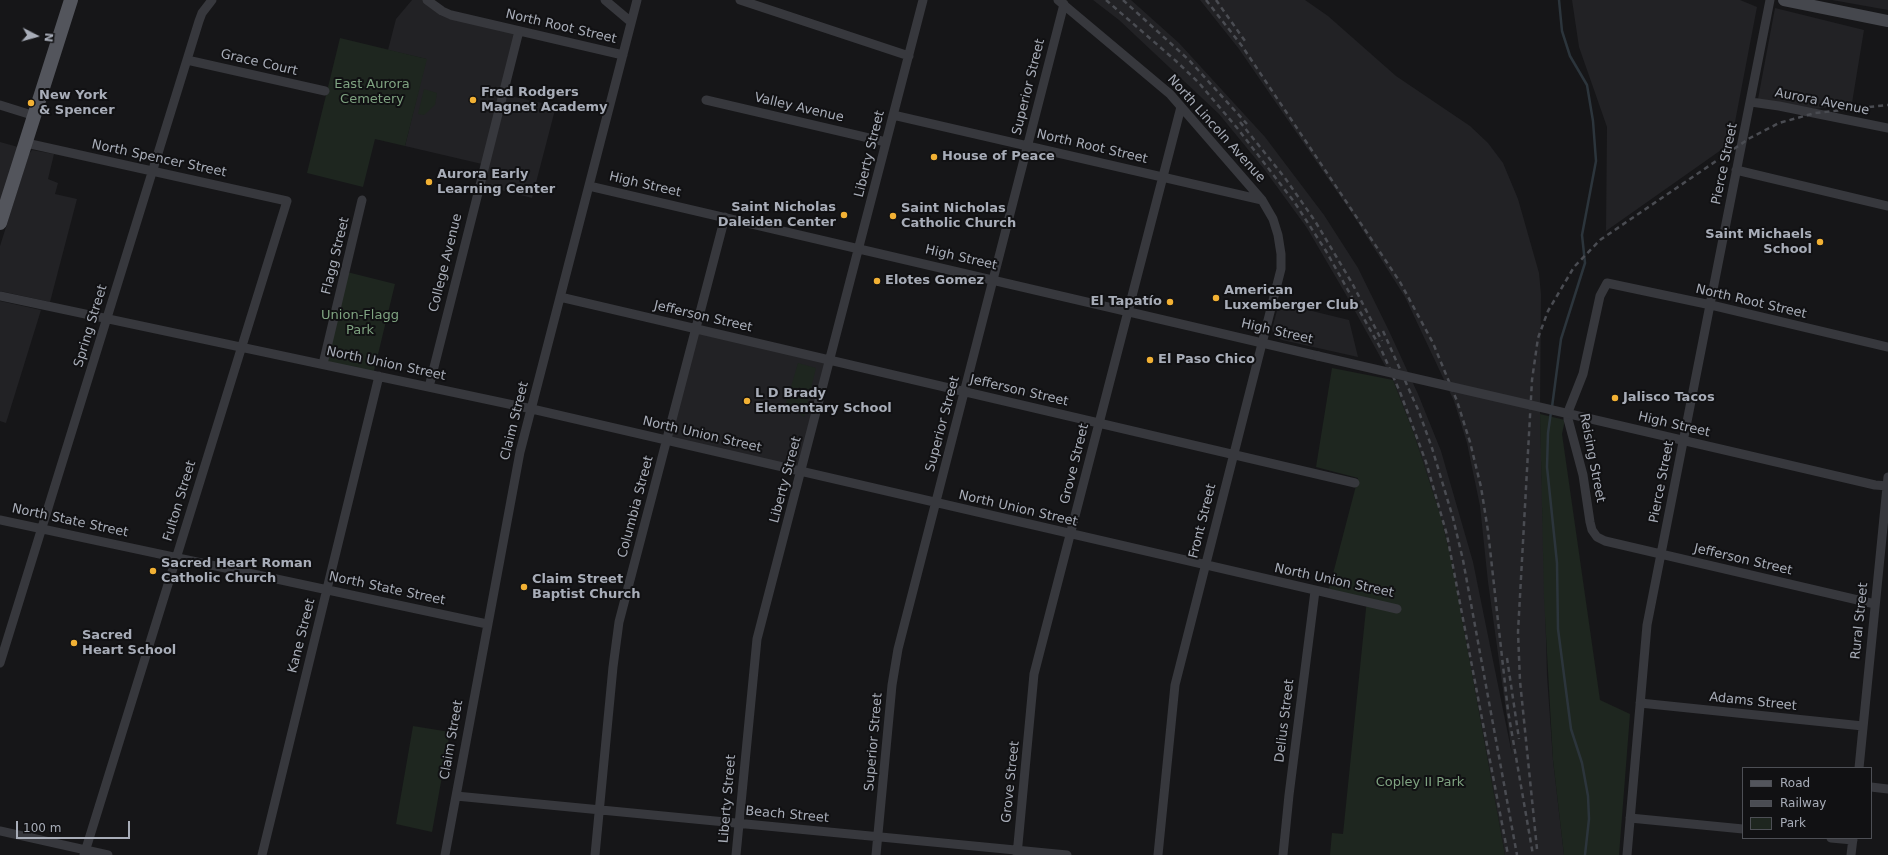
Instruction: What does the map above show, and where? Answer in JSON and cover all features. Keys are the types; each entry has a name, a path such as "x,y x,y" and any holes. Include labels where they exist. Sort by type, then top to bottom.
{"main road":[{"path":"0,223 71,0"},
{"path":"1784,0 1888,21"}],"street":[{"name":"Spring Street","path":"0,663 187,60 202,14 212,0"},
{"name":"North Root Street","path":"427,0 442,12 451,15 623,55"},
{"path":"605,0 631,22"},
{"name":"Claim Street","path":"445,855 520,452 637,0"},
{"path":"740,0 909,56"},
{"name":"Liberty Street","path":"736,855 757,639 802,472 923,0"},
{"name":"Pierce Street","path":"1627,855 1647,625 1770,0"},
{"name":"North Lincoln Avenue","path":"1061,2 1170,94 1262,200"},
{"name":"Superior Street","path":"876,855 895,666 1028,146 1061,2"},
{"name":"College Avenue","path":"428,387 520,31"},
{"name":"Grace Court","path":"187,60 325,91"},
{"name":"Valley Avenue","path":"706,100 886,142"},
{"name":"Aurora Avenue","path":"1751,102 1779,106 1888,128"},
{"path":"0,105 35,116"},
{"name":"Grove Street","path":"1017,852 1034,674 1181,107"},
{"name":"North Root Street","path":"893,115 1262,200"},
{"name":"North Spencer Street","path":"26,143 287,201"},
{"path":"1736,170 1888,206"},
{"name":"High Street","path":"589,186 1875,485 1888,483"},
{"name":"Flagg Street","path":"323,364 362,200"},
{"name":"Front Street","path":"1158,855 1175,685 1281,269 1281,254 1278,235 1273,219 1262,200"},
{"name":"Fulton Street","path":"85,852 287,201"},
{"name":"Columbia Street","path":"595,855 619,622 724,217"},
{"name":"North Root Street","path":"1607,283 1711,305 1888,347"},
{"name":"Reising Street","path":"1605,541 1597,537 1592,530 1583,475 1568,419 1568,412 1583,374 1600,296 1607,283"},
{"name":"North Union Street","path":"0,296 532,409 1397,609"},
{"name":"Jefferson Street","path":"560,297 1355,482"},
{"name":"Kane Street","path":"262,855 379,376"},
{"name":"Rural Street","path":"1859,767 1888,483"},
{"name":"North State Street","path":"0,520 487,624"},
{"name":"Jefferson Street","path":"1605,541 1875,604"},
{"name":"Delius Street","path":"1283,855 1292,764 1315,591"},
{"name":"Adams Street","path":"1640,703 1863,726"},
{"path":"1872,787 1888,789"},
{"name":"Beach Street","path":"456,796 1017,852 1067,855"},
{"path":"1630,818 1742,829"},
{"path":"0,831 85,852 108,855"},
{"path":"1851,855 1853,839"}],"shaded area":[{"name":"Fred Rodgers Magnet Academy","path":"412,0 425,0 444,16 516,33 501,94 556,106 532,198 477,184 482,164 405,146 426,59 388,50 396,19"},
{"path":"1093,0 1131,0 1179,43 1265,137 1324,215 1358,268 1418,394 1441,451 1473,562 1512,754 1488,582 1480,506 1467,443 1454,401 1405,297 1353,215 1239,49 1200,0 1305,0 1328,16 1396,76 1470,126 1488,143 1503,163 1518,199 1539,273 1541,295 1540,410 1547,676 1553,760 1564,855 1505,855 1452,563 1441,517 1414,434 1393,380 1307,228 1264,169 1219,114 1119,20"},
{"path":"1572,0 1740,0 1757,7 1731,143 1606,231 1607,127 1579,47"},
{"path":"1832,0 1888,0 1888,10"},
{"path":"1775,8 1864,30 1852,103 1816,109 1758,99"},
{"path":"0,142 18,147 0,203"},
{"path":"32,150 54,154 48,179 58,183 55,194 77,199 50,302 0,291 0,246 29,154"},
{"path":"0,301 41,310 6,423 0,421"},
{"path":"1279,303 1349,320 1358,357 1282,340 1274,336 1272,329"},
{"name":"L D Brady Elementary School","path":"694,331 827,362 799,469 669,439"}],"green space":[{"name":"East Aurora Cemetery","path":"340,38 427,59 405,146 375,139 363,187 307,173"},
{"path":"424,89 437,93 435,105 424,115 418,114"},
{"name":"Union-Flagg Park","path":"347,272 395,284 373,375 325,362"},
{"path":"798,363 816,368 804,417 794,410 785,407"},
{"name":"Copley II Park","path":"1332,368 1393,380 1414,434 1441,517 1452,563 1505,855 1330,855 1332,833 1343,834 1367,599 1329,589 1358,478 1316,467"},
{"path":"1540,414 1565,420 1562,434 1600,700 1630,714 1619,855 1564,855 1553,760 1544,599"},
{"path":"413,726 450,732 432,832 396,824"}],"waterway":[{"path":"1552,407 1561,339 1585,263 1582,235 1596,161 1593,121 1587,85 1570,56 1562,31 1559,0"},
{"path":"1551,412 1548,433 1547,467 1557,563 1558,629 1571,729 1582,763 1588,796 1589,819 1585,855"}],"railway":[{"path":"1106,0 1199,83 1238,129 1295,203 1326,251 1381,349 1400,392 1426,462 1447,535 1508,855"},
{"path":"1123,0 1189,60 1247,124"},
{"path":"1206,0 1242,46 1400,282 1433,343 1457,401 1470,442 1481,487 1488,531 1508,711 1533,855"},
{"path":"1216,0 1245,41"},
{"path":"1537,849 1520,681 1518,632 1532,380 1538,338 1548,311 1574,267 1600,240 1750,138 1779,123 1815,113 1888,105"},
{"path":"1240,122 1285,178 1315,221 1352,283 1382,341"},
{"path":"1383,331 1419,412 1432,448 1453,518 1463,560 1517,855"},
{"path":"1507,658 1519,739"}],"place":[{"name":"Fred Rodgers Magnet Academy","path":"473,100"},
{"name":"New York & Spencer","path":"31,103"},
{"name":"House of Peace","path":"934,157"},
{"name":"Aurora Early Learning Center","path":"429,182"},
{"name":"Saint Nicholas Daleiden Center","path":"844,215"},
{"name":"Saint Nicholas Catholic Church","path":"893,216"},
{"name":"Saint Michaels School","path":"1820,242"},
{"name":"Elotes Gomez","path":"877,281"},
{"name":"American Luxemberger Club","path":"1216,298"},
{"name":"El Tapatío","path":"1170,302"},
{"name":"El Paso Chico","path":"1150,360"},
{"name":"Jalisco Tacos","path":"1615,398"},
{"name":"L D Brady Elementary School","path":"747,401"},
{"name":"Sacred Heart Roman Catholic Church","path":"153,571"},
{"name":"Claim Street Baptist Church","path":"524,587"},
{"name":"Sacred Heart School","path":"74,643"}]}
